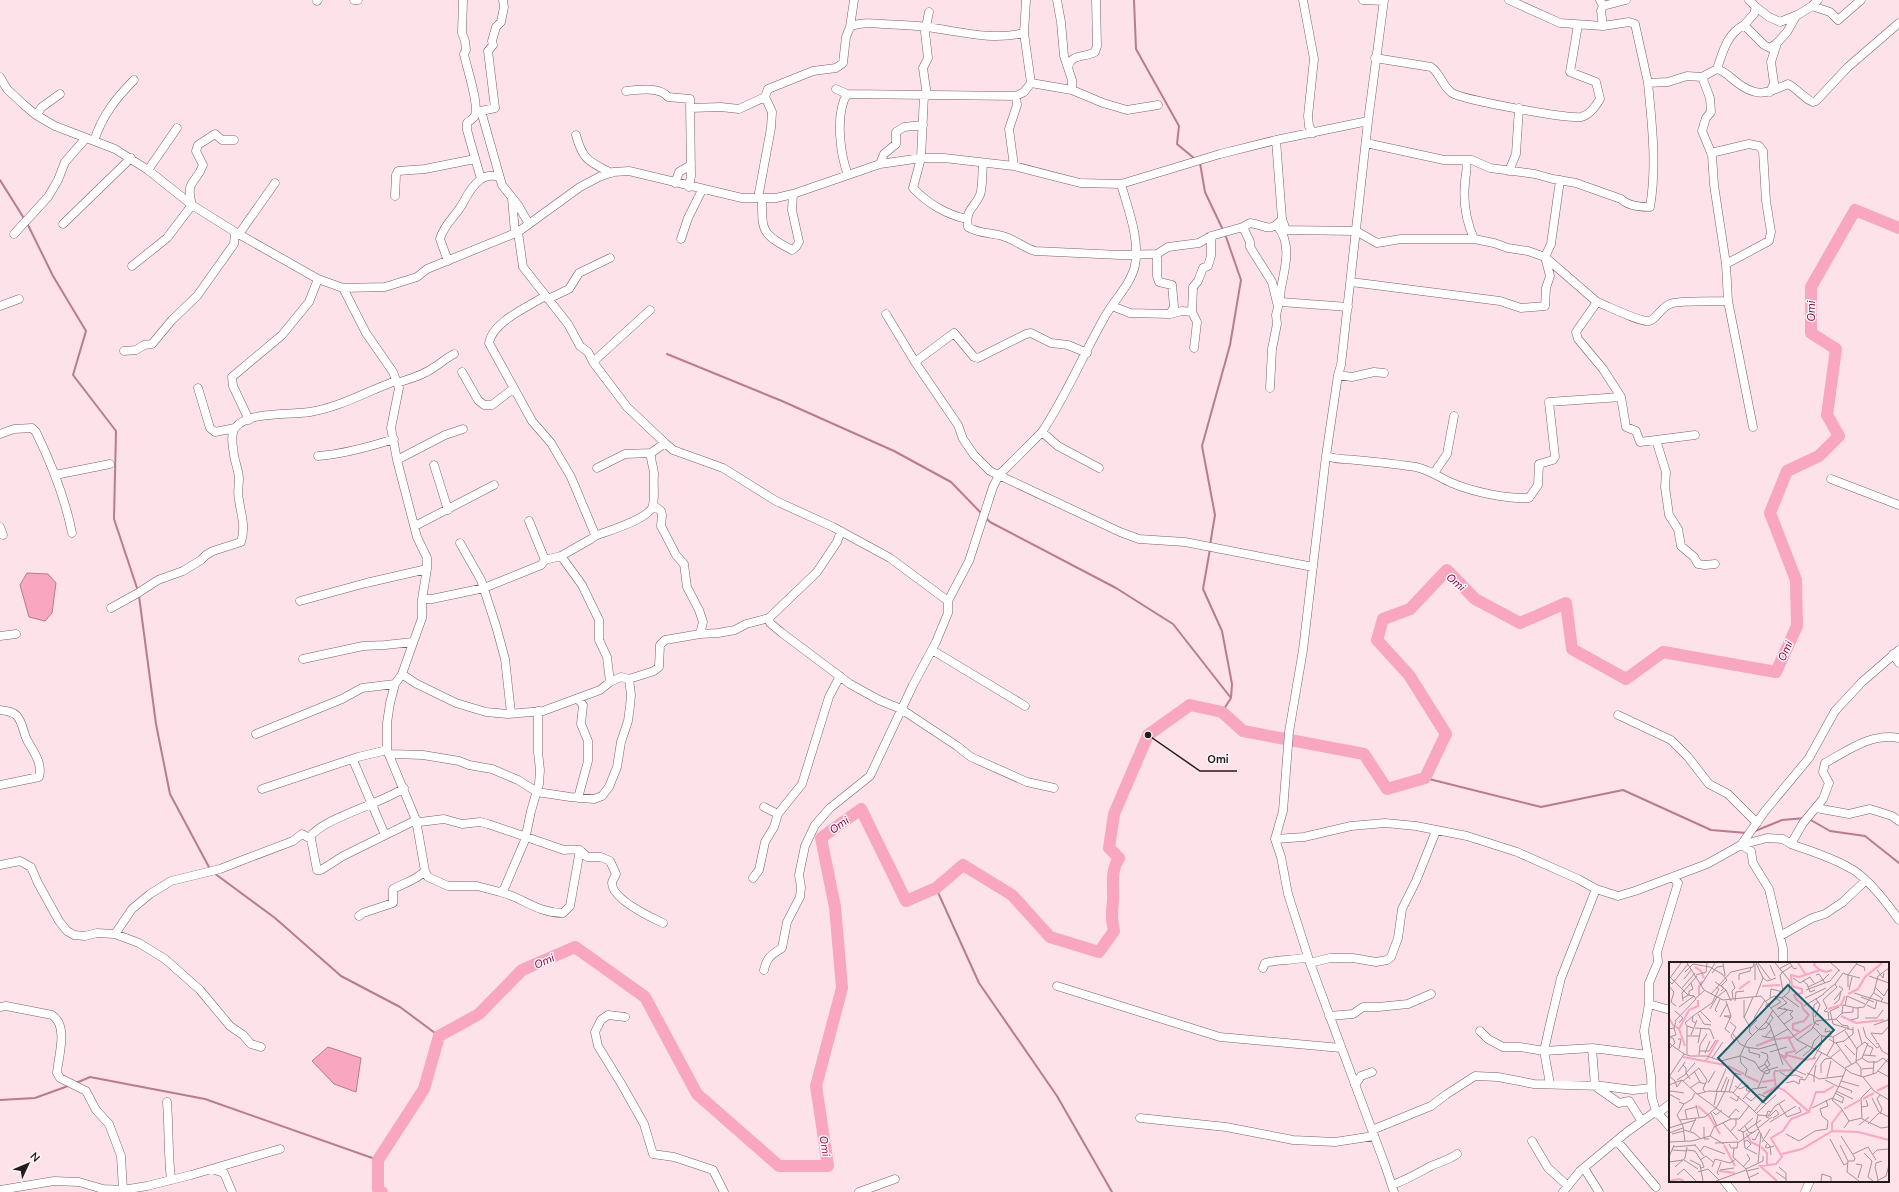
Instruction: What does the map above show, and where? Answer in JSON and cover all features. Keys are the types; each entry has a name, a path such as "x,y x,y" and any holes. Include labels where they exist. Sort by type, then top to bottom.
{"street":[{"path":"463,0 462,33 465,40 466,50 464,54 476,100 476,112 474,117 467,123 467,130 481,179"},
{"path":"504,0 501,22 496,27 492,41 493,45 488,51 495,108 481,111 498,166 502,186 511,195 529,224"},
{"path":"690,108 721,107 739,109 765,97 768,89 813,71 836,68 843,63 846,37 850,27 854,0"},
{"path":"1057,0 1061,22 1064,56 1072,80 1072,90"},
{"path":"1068,67 1070,62 1076,57 1095,52 1097,46 1096,0"},
{"path":"1303,0 1314,59 1308,116 1309,126 1313,133"},
{"path":"1363,0 1384,0 1375,58 1341,365 1338,375 1326,456 1303,650 1289,732 1283,811 1275,839 1281,857 1288,894 1309,960 1393,1189 1405,1180 1433,1165 1448,1160 1457,1154"},
{"path":"1366,143 1444,160 1472,160 1490,168 1535,174 1576,183 1602,191 1638,207 1650,208 1652,194 1653,142 1648,83 1635,24 1628,22 1603,26 1578,25 1560,22 1509,0"},
{"path":"1603,26 1601,11 1602,3 1626,0"},
{"path":"1648,83 1668,82 1687,76 1702,77 1717,69 1730,36 1744,25 1754,6 1780,22 1797,15 1815,3 1830,12 1838,20 1861,0"},
{"path":"836,89 847,94 1016,96 1024,92 1031,83 1024,33 1024,2"},
{"path":"929,12 925,32 928,58 923,68 925,95 921,158 913,188 953,216 967,218"},
{"path":"1744,25 1764,45 1770,48 1787,32 1797,15"},
{"path":"1717,69 1722,70 1744,89 1763,94 1788,84 1797,89 1807,100 1813,102 1816,101 1848,67 1899,22"},
{"path":"850,27 855,24 872,23 926,27 968,35 992,37 1011,36 1024,33"},
{"path":"1375,58 1431,67 1437,72 1446,88 1453,94 1562,116 1582,117 1595,108 1600,99 1596,82 1570,72 1578,25"},
{"path":"1770,92 1774,83 1771,62 1777,43"},
{"path":"0,77 12,94 36,115 55,126 115,149 131,158 192,205 237,233 318,279 343,288 385,287 417,277 427,268 448,261 516,232 580,187 611,173 629,171 689,187 742,198 776,198 793,194 880,164 921,158 944,158 1014,166 1080,183 1121,184 1220,154 1276,140 1368,121"},
{"path":"1702,77 1710,98 1710,112 1706,118 1702,131 1711,153 1714,185 1726,264 1728,301 1753,427"},
{"path":"14,234 48,198 58,180 64,162 90,140 114,101 134,80"},
{"path":"1031,83 1072,90 1103,103 1127,110 1158,105"},
{"path":"626,91 655,90 665,94 668,97 690,99 691,165 689,187"},
{"path":"36,115 42,107 60,94"},
{"path":"847,94 840,110 842,160 848,175"},
{"path":"1014,166 1009,129 1017,105 1016,96"},
{"path":"765,97 772,112 771,128 760,198 762,221 765,232 778,243 792,250 799,242 792,210 793,194"},
{"path":"1509,171 1516,154 1519,108"},
{"path":"880,164 884,154 896,144 896,132 904,127 923,125"},
{"path":"148,170 177,128"},
{"path":"192,205 188,191 192,180 200,175 203,165 196,151 198,145 215,134 222,140 234,140"},
{"path":"576,135 581,151 586,159 611,173"},
{"path":"1270,388 1272,349 1277,324 1276,315 1286,258 1285,235 1279,222 1276,140"},
{"path":"1711,153 1749,144 1759,146 1763,151 1765,159 1766,201 1771,232 1769,241 1726,264"},
{"path":"64,224 131,158"},
{"path":"395,196 396,175 398,171 425,169 475,159"},
{"path":"1466,161 1468,170 1465,180 1465,208 1468,226 1474,239"},
{"path":"983,163 980,194 968,213 968,227 973,230 1001,236 1024,248 1035,251 1120,255 1157,254 1168,247 1199,243 1211,236 1243,227 1250,223 1266,229 1279,222"},
{"path":"674,183 679,172 691,165"},
{"path":"448,261 440,240 442,233 450,222 450,218 462,204 465,196 481,179 491,175 499,177"},
{"path":"1351,282 1500,301 1521,308 1545,306 1546,288 1550,276 1545,257 1551,244 1560,180"},
{"path":"124,351 136,350 144,345 152,344 172,320 197,296 234,244 237,233 275,183"},
{"path":"764,970 766,960 782,948 787,922 800,897 801,887 799,874 805,846 815,825 830,808 870,776 901,709 932,650 948,613 948,601 969,561 993,487 999,475 1042,432 1068,390 1103,319 1131,277 1136,254 1132,223 1121,184"},
{"path":"681,239 688,218 702,190"},
{"path":"511,195 523,267 568,324 580,346 588,352 593,362 627,407 664,443 673,450 723,468 776,501 841,531 890,558 948,601"},
{"path":"132,266 167,238 192,205"},
{"path":"1279,222 1286,230 1356,232 1377,244 1401,239 1474,239 1494,243 1508,248 1528,250 1545,257 1597,302 1649,321 1655,319 1660,310 1670,304 1728,301"},
{"path":"1243,227 1250,242 1250,247 1272,282 1279,304"},
{"path":"1194,348 1197,322 1192,312 1193,287 1198,281 1203,268 1208,266 1210,262 1211,236"},
{"path":"1157,254 1157,276 1159,282 1172,285 1174,307 1170,314"},
{"path":"595,536 587,514 570,477 551,443 532,421 492,351 489,343 490,337 502,323 547,297 569,289 579,274 610,258"},
{"path":"249,420 233,386 232,377 282,335 309,302 318,279"},
{"path":"343,288 366,333 393,372 399,388 391,428 397,460 415,526 427,558 427,569 422,598 422,618 402,674 396,684 390,703 387,723 389,752 416,820 425,871 428,877 448,886 478,886 512,895 544,911 563,912 570,906 580,850"},
{"path":"0,306 19,299"},
{"path":"1597,302 1576,332 1578,339 1603,369 1621,397 1626,427 1636,431 1640,442 1695,435"},
{"path":"1279,304 1348,307"},
{"path":"1112,306 1130,313 1170,314 1182,311 1192,312"},
{"path":"593,362 650,310"},
{"path":"886,314 915,362 958,425 963,439 974,455 990,471 1138,539 1185,542 1313,567"},
{"path":"915,362 954,334 974,357 978,358 1026,334 1031,334 1051,343 1068,345 1087,352"},
{"path":"198,388 210,428 215,432 235,428 249,420 277,413 310,412 340,404 396,382 414,378 432,369 445,358 454,354"},
{"path":"462,372 478,400 484,405 492,404 514,388"},
{"path":"1338,375 1352,377 1374,372 1384,374"},
{"path":"1326,456 1339,461 1354,459 1417,468 1434,473 1452,483 1495,496 1504,495 1518,498 1529,498 1538,485 1539,464 1553,460 1555,457 1550,402 1621,397"},
{"path":"1434,473 1447,454 1454,416"},
{"path":"0,434 14,429 32,428 53,467 68,512 72,533"},
{"path":"111,608 138,594 158,580 182,571 213,551 242,542 244,534 242,510 238,499 239,478 232,435 235,428"},
{"path":"397,460 445,435 463,429"},
{"path":"1042,432 1058,446 1099,468"},
{"path":"318,456 337,455 367,448 394,438"},
{"path":"1656,440 1666,472 1665,487 1669,515 1678,530 1681,546 1694,557 1698,564 1715,564"},
{"path":"598,468 625,454 651,453 664,443"},
{"path":"422,598 432,599 484,588 534,569 546,560 561,556 595,536 636,520 651,511 653,505 654,472 650,461 651,453"},
{"path":"55,475 110,464"},
{"path":"434,465 448,510"},
{"path":"1831,479 1899,506"},
{"path":"415,526 494,485"},
{"path":"653,505 661,511 661,526 676,554 684,564 687,587 699,610 703,622 700,634"},
{"path":"529,521 546,560"},
{"path":"402,674 415,683 456,703 486,712 511,713 538,711 578,699 600,690 610,682 621,677 629,679 654,671 659,666 660,645 665,640 735,630 746,624 769,618 816,572 837,542 841,531"},
{"path":"460,543 474,564 484,588 505,659 511,713"},
{"path":"561,556 582,585 599,620 599,640 606,657 610,682"},
{"path":"300,601 366,583 396,577 411,571 427,569"},
{"path":"769,618 770,623 782,633 840,676 879,700 901,709 971,757 1027,782 1054,788"},
{"path":"0,636 16,634"},
{"path":"303,659 363,646 413,642"},
{"path":"932,650 1025,706"},
{"path":"1741,845 1809,758 1835,711 1862,682 1896,652 1899,663"},
{"path":"753,878 759,870 765,842 774,827 778,814 802,784 829,697 840,676"},
{"path":"262,789 349,760 389,752 423,755 492,769 518,780 537,792 594,799 602,796 609,787 617,767 621,742 628,721 631,695 629,679"},
{"path":"256,734 342,699 362,688 396,684"},
{"path":"578,699 583,705 581,724 588,740 588,761 578,798"},
{"path":"0,710 9,711 20,719 27,740 34,749 40,773 38,777 0,785"},
{"path":"500,892 504,889 511,875 526,836 539,784 538,711"},
{"path":"1618,715 1671,740 1688,757 1709,784 1728,794 1757,823"},
{"path":"1791,844 1803,823 1823,799 1829,784 1823,772 1825,763 1864,741 1891,737 1899,738"},
{"path":"349,760 353,760 385,835"},
{"path":"404,788 392,796 344,815 314,831 310,837 318,870 321,870 343,856 416,820 420,822 444,819 462,824 480,822 526,836 564,850 577,849 587,857 601,857 610,861 616,874 612,882 614,889 623,900 641,912 663,922"},
{"path":"764,808 778,814"},
{"path":"1816,808 1849,814 1870,809 1892,816 1899,821"},
{"path":"1275,839 1304,837 1351,826 1384,823 1416,826 1467,836 1517,852 1578,879 1596,889 1618,896 1707,864 1741,845 1767,838 1783,839 1791,844 1848,867 1866,881 1899,920"},
{"path":"1263,968 1265,963 1270,962 1353,958 1376,962 1387,960 1391,957 1398,938 1402,909 1416,881 1436,830"},
{"path":"115,934 132,910 150,894 171,881 237,862 293,841 302,834 310,837"},
{"path":"1741,845 1751,851 1754,863 1769,889 1783,949 1783,962"},
{"path":"0,865 20,861 31,867 52,910 63,926 74,935 85,936 97,933 115,934 139,943 165,959 200,990 230,1026 243,1035 251,1044 261,1047"},
{"path":"359,916 363,913 393,903 393,889 404,883 416,880 425,871"},
{"path":"1669,1126 1656,1113 1651,1088 1644,1031 1649,1004 1649,983 1658,962 1657,952 1678,883 1672,877"},
{"path":"1780,936 1812,918 1825,914 1843,902 1866,881"},
{"path":"1550,1084 1544,1051 1561,978 1596,889"},
{"path":"1057,986 1220,1037 1341,1048"},
{"path":"1329,1016 1353,1014 1363,1007 1408,1004 1432,994"},
{"path":"1649,1004 1669,1010"},
{"path":"0,1007 6,1006 56,1018 61,1027 62,1037 57,1073 60,1078 86,1091 96,1110 109,1124 121,1156 123,1190"},
{"path":"625,1017 608,1016 600,1020 595,1032 598,1046 644,1124 653,1154 674,1157 713,1170 724,1192"},
{"path":"1480,1031 1488,1039 1503,1047 1520,1047 1544,1051 1592,1048 1648,1055"},
{"path":"1592,1048 1595,1086"},
{"path":"1355,1085 1364,1073 1372,1072"},
{"path":"1140,1118 1226,1127 1293,1140 1335,1142 1373,1133 1431,1106 1475,1076 1498,1076 1534,1084 1595,1086 1633,1090 1651,1088"},
{"path":"1595,1086 1619,1103 1629,1101 1642,1120"},
{"path":"167,1102 169,1141 168,1158 171,1180"},
{"path":"1532,1141 1548,1168 1565,1189 1584,1168 1642,1120 1669,1105"},
{"path":"1617,1141 1656,1187"},
{"path":"1,1191 54,1182 79,1182 103,1189 123,1190 171,1180 280,1149"},
{"path":"1584,1168 1600,1192"},
{"path":"211,1169 224,1173 232,1192"},
{"path":"860,1192 895,1179"},
{"path":"1725,1182 1733,1192"},
{"path":"1805,1192 1810,1182"}],"shaded area":[{"path":"27,573 48,574 56,583 52,613 45,621 29,617 20,585"},
{"path":"328,1047 361,1058 356,1092 334,1084 312,1061"}],"waterway":[{"path":"1134,0 1136,49 1179,126 1177,144 1195,159"},
{"path":"1200,163 1205,192 1223,230"},
{"path":"0,180 25,220"},
{"name":"Omi","path":"382,1192 378,1189 378,1160 424,1089 439,1036 479,1014 522,970 575,947 645,997 697,1094 779,1166 828,1166 816,1086 842,988 835,907 821,838 861,809 906,901 936,888 963,865 1012,895 1050,937 1099,952 1114,931 1112,922 1113,878 1114,868 1119,858 1109,848 1114,814 1148,735 1190,705 1222,712 1243,731 1364,754 1387,789 1425,778 1446,734 1409,675 1377,640 1383,619 1410,609 1447,570 1475,599 1520,623 1566,603 1572,649 1626,679 1663,652 1776,672 1797,626 1796,580 1770,513 1787,471 1819,456 1839,436 1827,415 1836,349 1811,333 1811,287 1855,210 1899,228"},
{"path":"27,223 53,276 86,331 73,375 116,431 114,519 138,591"},
{"path":"1210,545 1215,515 1202,446 1230,345 1241,280 1225,234"},
{"path":"667,354 782,401 894,451 951,482 981,513"},
{"path":"986,518 990,522 1116,588 1173,624 1231,698"},
{"path":"1210,549 1203,589 1222,631 1232,684 1231,698 1222,712"},
{"path":"139,596 156,724 170,794 210,869"},
{"path":"1425,778 1541,807 1623,790 1711,830 1747,833"},
{"path":"1755,831 1782,820 1805,818"},
{"path":"1809,819 1830,831 1865,836 1899,863"},
{"path":"214,873 275,918 341,976 400,1007 439,1036"},
{"path":"936,888 979,983 1057,1096 1112,1192"},
{"path":"76,1083 90,1077 205,1099 378,1160"},
{"path":"0,1100 35,1098 68,1086"}],"place":[{"name":"Omi","path":"1148,735"}]}
